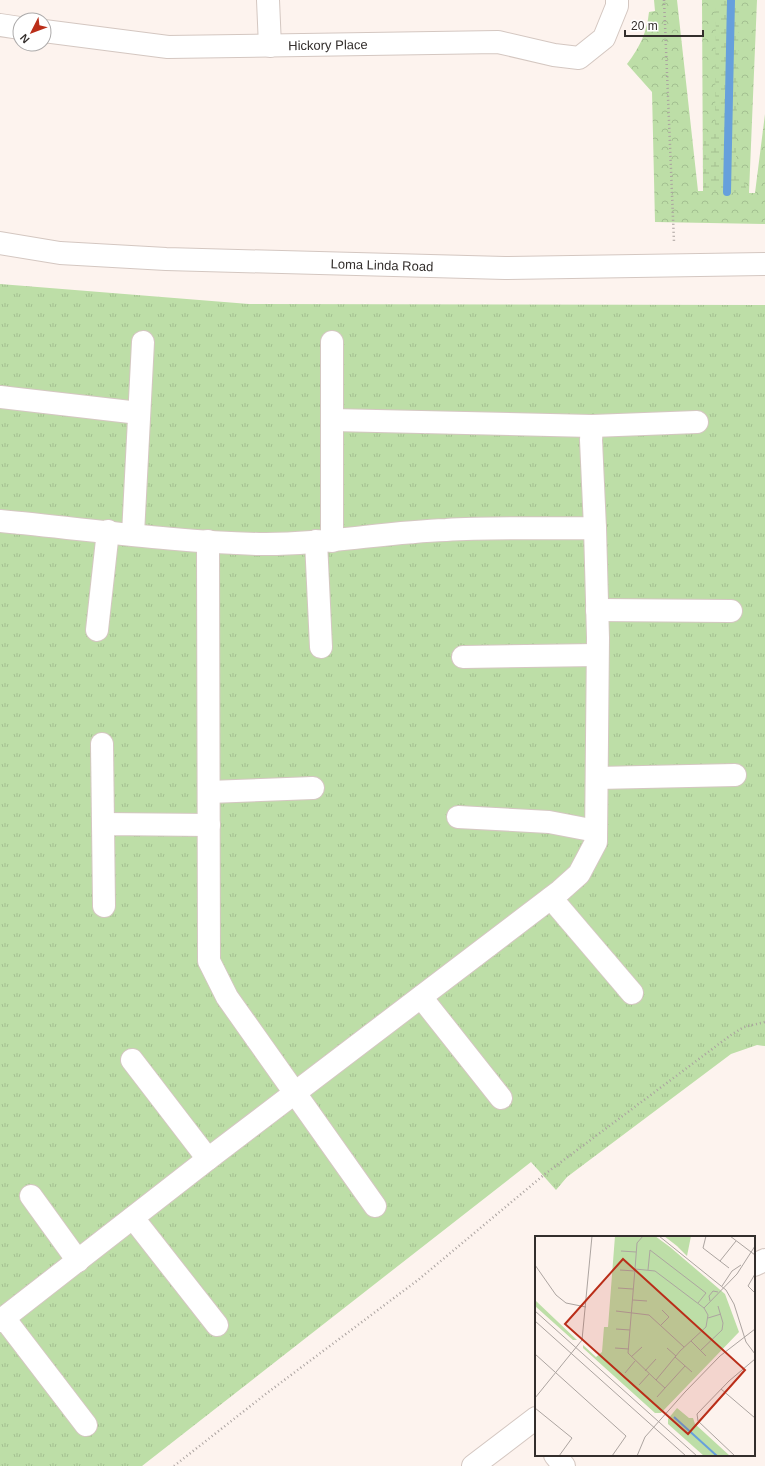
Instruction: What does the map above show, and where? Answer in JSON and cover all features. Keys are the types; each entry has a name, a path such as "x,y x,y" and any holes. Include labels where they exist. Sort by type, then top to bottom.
{"street":[{"path":"268,0 270,46"},
{"name":"Hickory Place","path":"52,32 168,47 498,42 554,55 578,58 604,38 617,6 617,0"},
{"path":"0,25 12,27"},
{"name":"Loma Linda Road","path":"0,243 60,253 166,259 505,268 674,264 765,264"},
{"path":"133,534 143,342"},
{"path":"320,647 324,541 332,420 332,342"},
{"path":"0,397 139,413"},
{"path":"332,420 592,426 697,422"},
{"path":"86,1425 2,1320 208,1159 551,898 579,874 596,842 597,610 591,440 592,426"},
{"path":"0,521 208,541 261,544 324,541 365,536 446,530 595,528"},
{"path":"97,630 108,531"},
{"path":"208,541 210,961 227,998 375,1206"},
{"path":"597,610 731,611"},
{"path":"462,657 597,656"},
{"path":"102,744 104,906"},
{"path":"597,778 735,775"},
{"path":"209,792 313,788"},
{"path":"458,817 549,822 596,831"},
{"path":"103,824 209,825"},
{"path":"551,898 632,993"},
{"path":"421,997 501,1098"},
{"path":"132,1060 208,1159"},
{"path":"31,1196 78,1261"},
{"path":"133,1218 217,1325"},
{"path":"755,1265 765,1260"},
{"path":"473,1466 534,1424"},
{"path":"556,1456 564,1466"}],"path":[{"path":"664,0 674,222 674,264"},
{"path":"174,1466 267,1393 418,1280 545,1174 731,1035 744,1027 765,1022"}],"green space":[{"path":"654,0 677,0 698,191 703,191 702,0 757,0 749,193 755,193 765,114 765,224 655,222 652,92 627,64 636,52 642,39 647,26 649,12 655,11"},
{"path":"716,0 739,0 736,159 739,174 749,193 703,191 703,139 710,137 715,132"},
{"path":"0,284 249,304 765,305 765,1046 757,1045 731,1054 567,1177 556,1190 531,1162 142,1466 0,1466"}],"waterway":[{"path":"727,192 731,0"}]}
